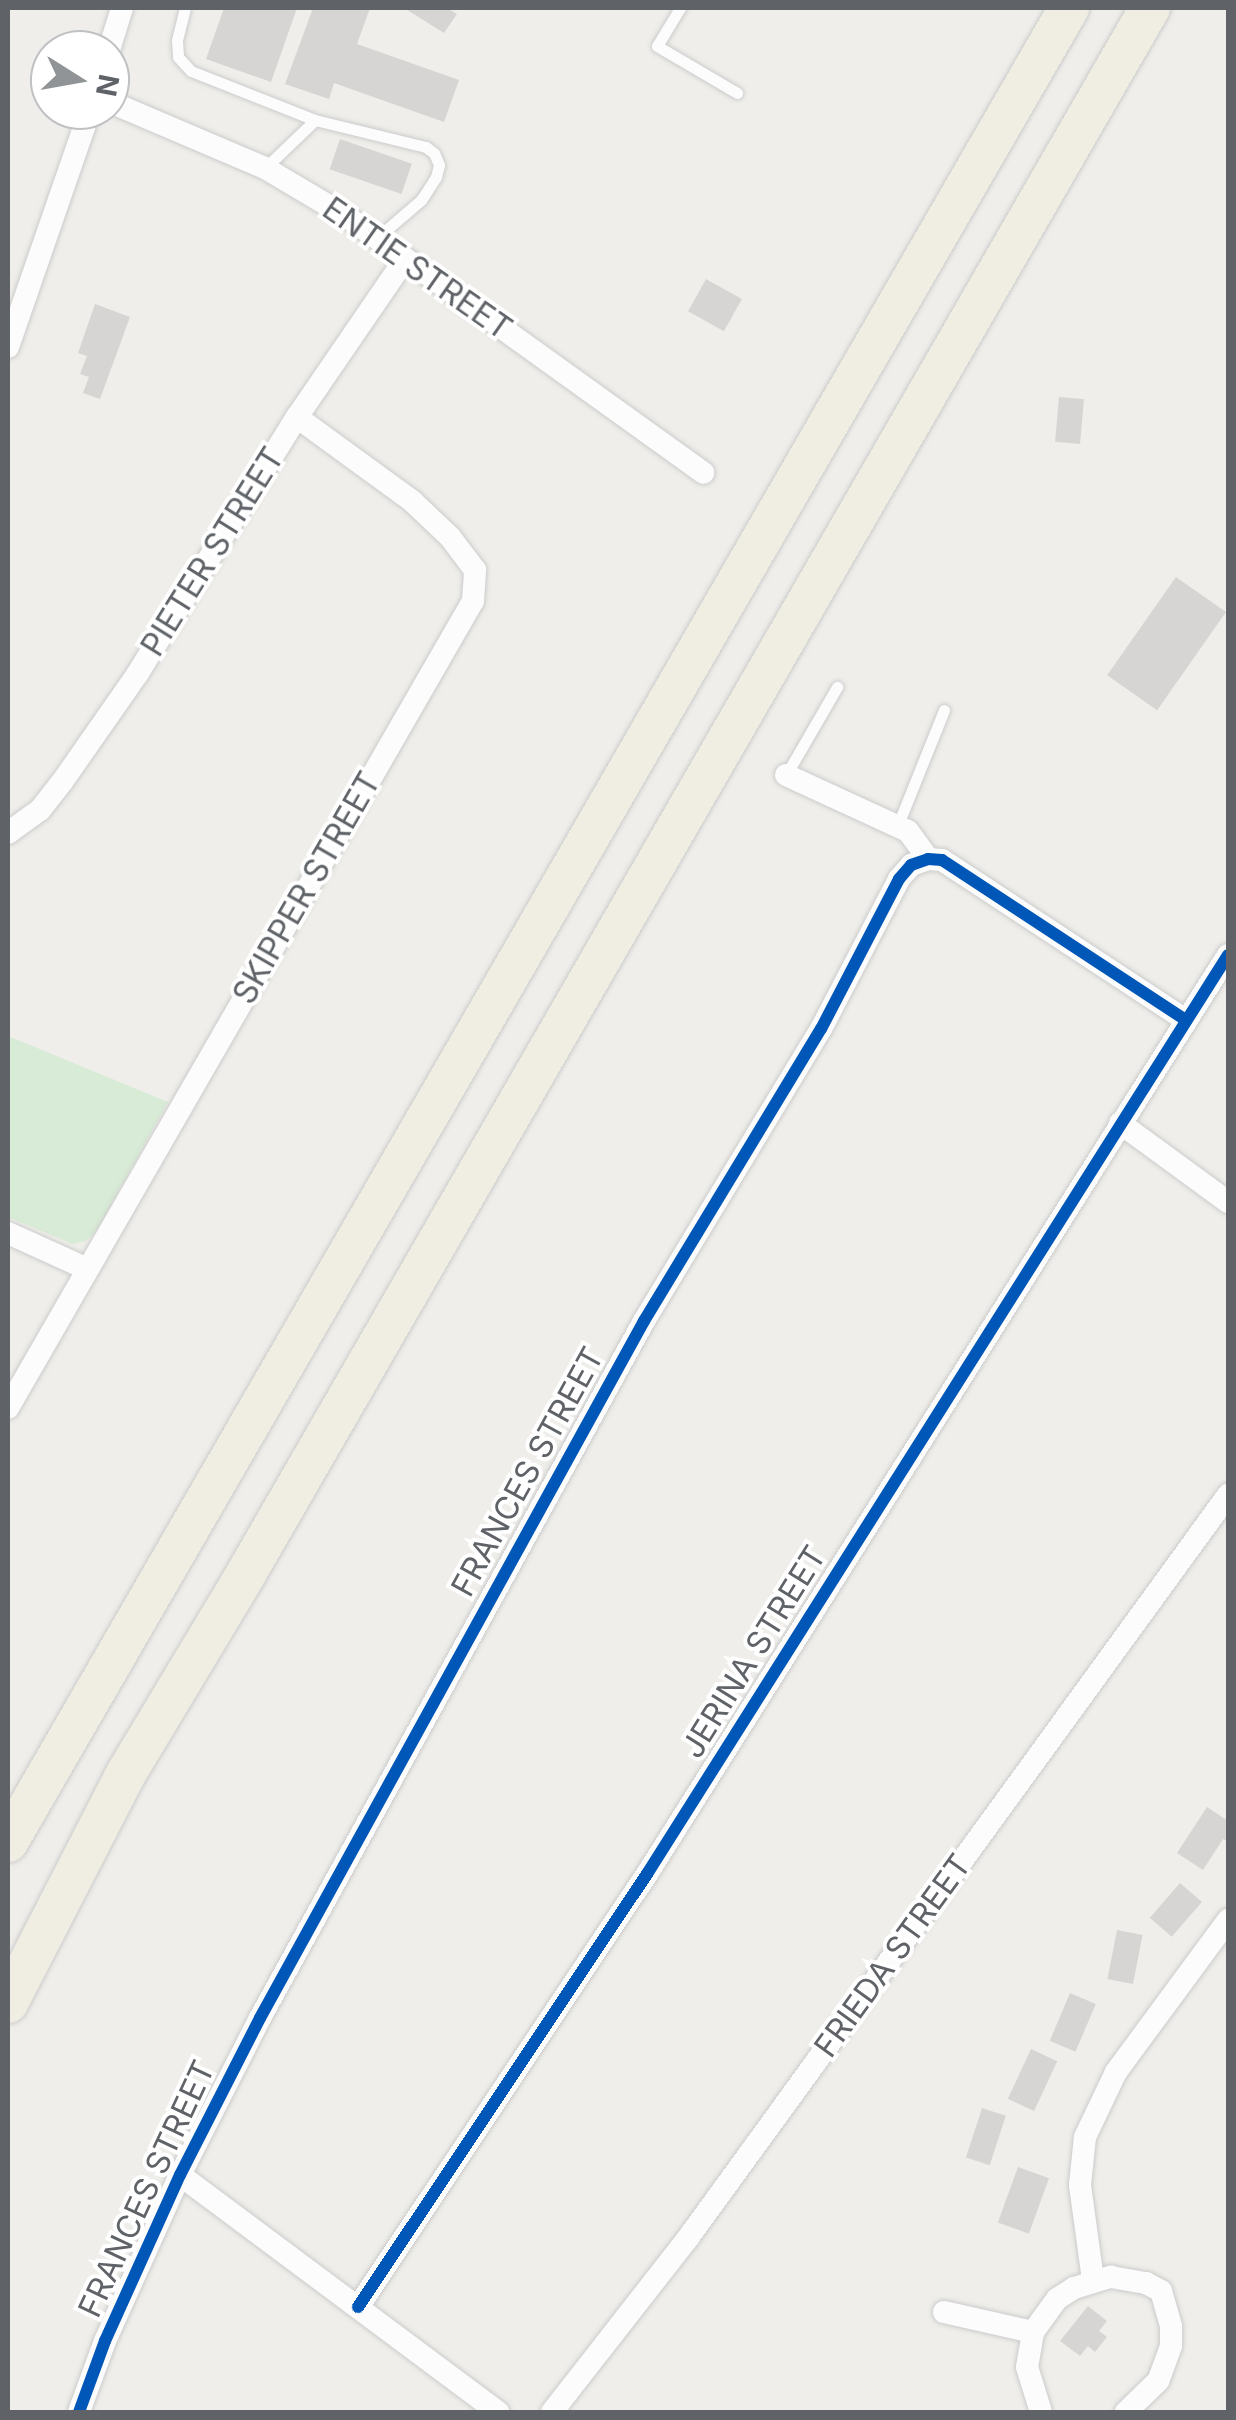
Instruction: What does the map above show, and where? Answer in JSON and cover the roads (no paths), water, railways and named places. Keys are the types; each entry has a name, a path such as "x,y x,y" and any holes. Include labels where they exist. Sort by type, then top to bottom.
{"highway":[{"path":"8,1842 1069,8"},
{"path":"8,2003 124,1777 257,1555 1150,8"}],"street":[{"name":"ENTIE STREET","path":"130,111 265,168 378,237 703,473"},
{"path":"8,347 83,130"},
{"name":"PIETER STREET","path":"8,832 40,810 138,673 297,417 405,258"},
{"name":"SKIPPER STREET","path":"8,1408 85,1268 473,600 475,570 450,538 412,501 297,417"},
{"path":"786,775 913,834 928,858 959,869 1186,1020"},
{"name":"FRANCES STREET","path":"79,2412 105,2341 180,2175 406,1749 644,1321 822,1029 898,879 911,865 928,858"},
{"name":"JERINA STREET","path":"358,2307 647,1874 1228,955"},
{"path":"1120,1123 1228,1202"},
{"path":"8,1233 85,1268"},
{"name":"FRIEDA STREET","path":"552,2412 688,2238 1228,1495"},
{"path":"1093,2280 1080,2185 1084,2137 1116,2072 1228,1920"},
{"path":"180,2175 498,2412"},
{"path":"1042,2412 1027,2367 1033,2332 1057,2299 1093,2280 1111,2277 1146,2283 1161,2291 1168,2309 1171,2346 1166,2364 1147,2396 1126,2412"},
{"path":"944,2312 1033,2332"}],"lane":[{"path":"185,8 177,41 184,66 204,78 315,120 426,147 434,153 440,165 436,177 420,200 378,237"},
{"path":"680,8 657,46 737,93"},
{"path":"265,168 315,120"},
{"path":"786,775 837,687"},
{"path":"897,826 918,786 944,710"}]}
